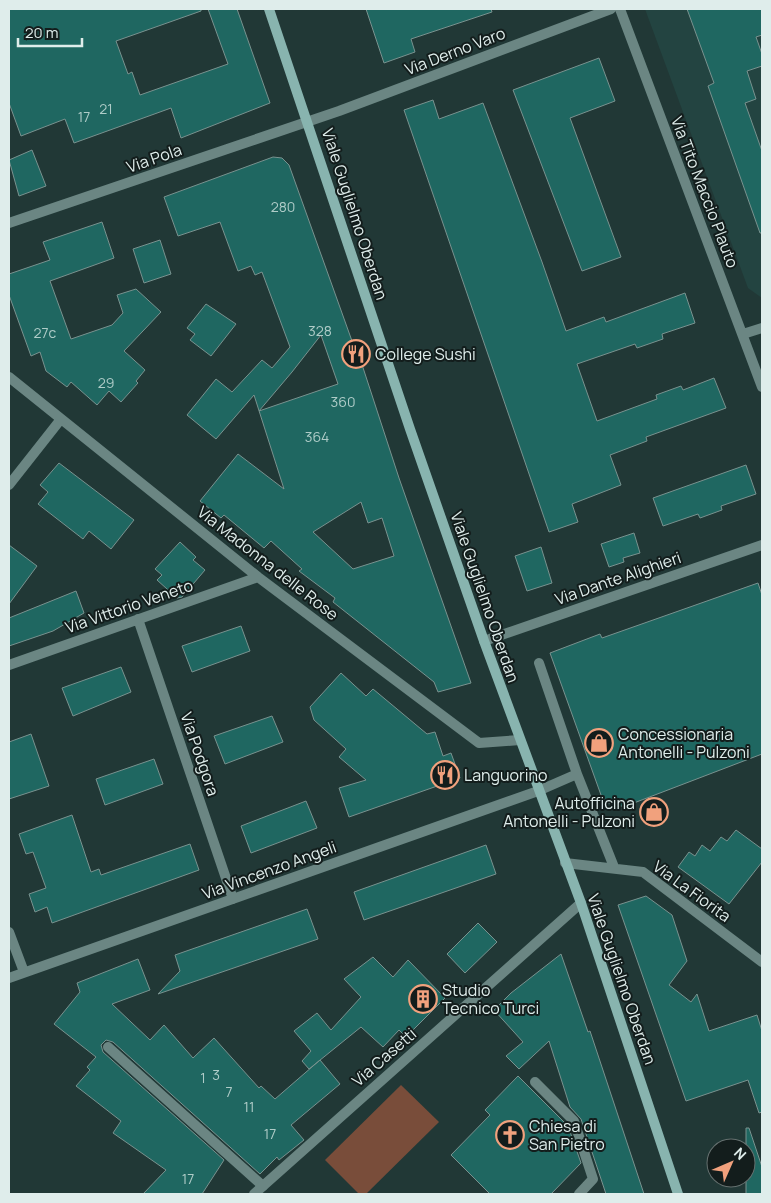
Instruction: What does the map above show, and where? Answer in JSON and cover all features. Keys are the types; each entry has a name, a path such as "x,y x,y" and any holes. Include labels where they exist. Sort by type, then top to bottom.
{"main road":[{"name":"Viale Guglielmo Oberdan","path":"269,9 309,121 407,420 538,791 581,903 678,1194"}],"street":[{"name":"Via Derno Varo","path":"309,121 611,9"},
{"name":"Via Tito Maccio Plauto","path":"620,9 762,387"},
{"name":"Via Pola","path":"9,223 309,121"},
{"path":"743,334 762,328"},
{"name":"Via Madonna delle Rose","path":"9,377 258,577 479,743 520,740"},
{"path":"9,485 61,419"},
{"name":"Via Dante Alighieri","path":"484,640 762,545"},
{"name":"Via Vittorio Veneto","path":"9,665 258,577"},
{"name":"Via Podgora","path":"138,619 233,899"},
{"path":"539,663 577,774 614,867"},
{"name":"Via Vincenzo Angeli","path":"9,978 538,791 577,774"},
{"name":"Via La Fiorita","path":"565,862 643,872 762,962"},
{"name":"Via Casetti","path":"254,1194 581,903"},
{"path":"9,932 24,972"},
{"path":"108,1047 263,1186"},
{"path":"535,1082 574,1121 593,1180 579,1194"}],"shaded area":[{"path":"645,9 762,9 762,298 748,288"},
{"path":"401,1085 439,1122 366,1194 359,1194 325,1160"}],"building":[{"path":"9,9 201,9 201,11 116,41 128,74 132,72 140,95 228,64 208,9 237,9 270,103 181,138 171,108 74,143 65,119 21,136 9,103"},
{"path":"366,9 491,9 492,12 411,39 415,52 384,63"},
{"path":"687,9 762,9 762,35 756,37 762,54 762,66 747,71 756,99 745,103 762,151 762,233 760,233 708,86 714,83"},
{"path":"599,58 615,101 570,118 621,257 582,271 513,90"},
{"path":"433,100 439,119 483,103 566,331 604,317 606,322 685,293 695,323 662,334 663,339 637,348 635,344 577,364 597,421 657,399 656,395 681,386 683,390 714,378 726,408 646,437 647,441 610,455 621,485 572,504 578,522 549,532 404,110"},
{"path":"32,150 46,186 19,196 9,160"},
{"path":"273,157 282,158 289,165 352,341 354,340 399,478 471,683 438,692 434,682 333,602 335,598 299,571 302,569 271,541 264,548 224,515 221,518 200,501 238,454 284,489 259,411 254,395 216,439 187,415 216,379 232,392 262,360 272,368 290,347 262,272 255,275 251,266 238,271 220,222 178,236 164,197","holes":["321,335 338,384 259,411","361,502 368,523 382,518 394,556 353,569 313,532"]},
{"path":"102,222 114,258 50,281 71,339 112,325 123,313 117,295 136,289 161,312 124,351 145,370 136,381 138,383 121,402 109,391 97,405 71,382 67,387 46,371 40,352 31,356 9,295 9,274 50,260 43,242"},
{"path":"160,240 171,274 144,283 133,249"},
{"path":"206,304 236,324 211,356 190,340 195,334 187,328"},
{"path":"59,463 134,520 111,549 89,531 83,539 38,504 48,492 40,485"},
{"path":"746,465 756,494 721,506 722,510 700,518 698,514 663,526 653,498"},
{"path":"634,533 640,553 623,558 624,562 609,567 601,544"},
{"path":"180,542 196,557 193,560 205,570 182,597 177,598 157,580 162,575 155,569"},
{"path":"9,545 37,566 9,604"},
{"path":"541,547 552,583 527,591 515,556"},
{"path":"758,583 762,595 762,754 626,806 616,806 606,802 601,795 550,653 600,634 602,638"},
{"path":"76,591 84,613 53,631 9,646 9,618"},
{"path":"241,626 250,651 192,672 182,646"},
{"path":"121,667 131,692 73,716 62,688"},
{"path":"341,673 366,696 373,689 427,734 435,732 443,756 451,753 460,778 349,817 339,788 366,780 339,757 346,749 314,720 310,707"},
{"path":"272,716 283,742 225,764 214,736"},
{"path":"31,734 49,786 9,799 9,742"},
{"path":"154,759 163,784 105,805 96,779"},
{"path":"306,801 317,828 251,853 241,826"},
{"path":"72,815 91,872 99,869 101,875 190,844 199,870 52,923 47,907 35,912 29,894 46,888 33,852 26,854 19,834"},
{"path":"736,830 762,849 762,862 729,904 678,867 689,852 695,856 702,845 710,851 721,837 727,841"},
{"path":"486,845 496,874 364,920 354,892"},
{"path":"646,896 672,915 687,961 669,985 691,1002 697,994 709,1031 757,1015 762,1031 762,1112 759,1113 748,1080 686,1101 618,905"},
{"path":"307,909 318,939 158,994 180,971 175,955"},
{"path":"478,923 497,942 465,973 447,954"},
{"path":"561,954 588,1032 590,1031 644,1194 606,1194 581,1119 570,1107 549,1041 519,1069 506,1056 523,1042 494,1010 511,993"},
{"path":"373,957 393,977 408,960 445,998 406,1037 399,1030 383,1047 361,1027 309,1069 302,1061 311,1051 294,1031 317,1013 331,1030 361,997 344,979"},
{"path":"138,959 150,990 112,1004 150,1040 164,1025 193,1058 214,1038 259,1088 261,1086 275,1099 320,1060 340,1084 291,1125 304,1140 279,1160 277,1157 260,1174 113,1042 106,1040 101,1045 103,1052 224,1160 202,1194 143,1194 166,1170 113,1133 121,1121 76,1086 90,1070 87,1067 96,1057 54,1024 80,992 77,983"},
{"path":"518,1076 568,1126 581,1163 551,1194 490,1194 451,1155 490,1115 485,1110"},
{"path":"746,1128 749,1128 752,1138 746,1138"},
{"path":"756,1149 762,1167 762,1194 746,1194 746,1188 756,1188"}],"place":[{"name":"College Sushi","path":"356,354"},
{"name":"Concessionaria Antonelli - Pulzoni","path":"599,743"},
{"name":"Languorino","path":"445,775"},
{"name":"Autofficina Antonelli - Pulzoni","path":"654,812"},
{"name":"Studio Tecnico Turci","path":"423,999"},
{"name":"Chiesa di San Pietro","path":"510,1135"}]}
